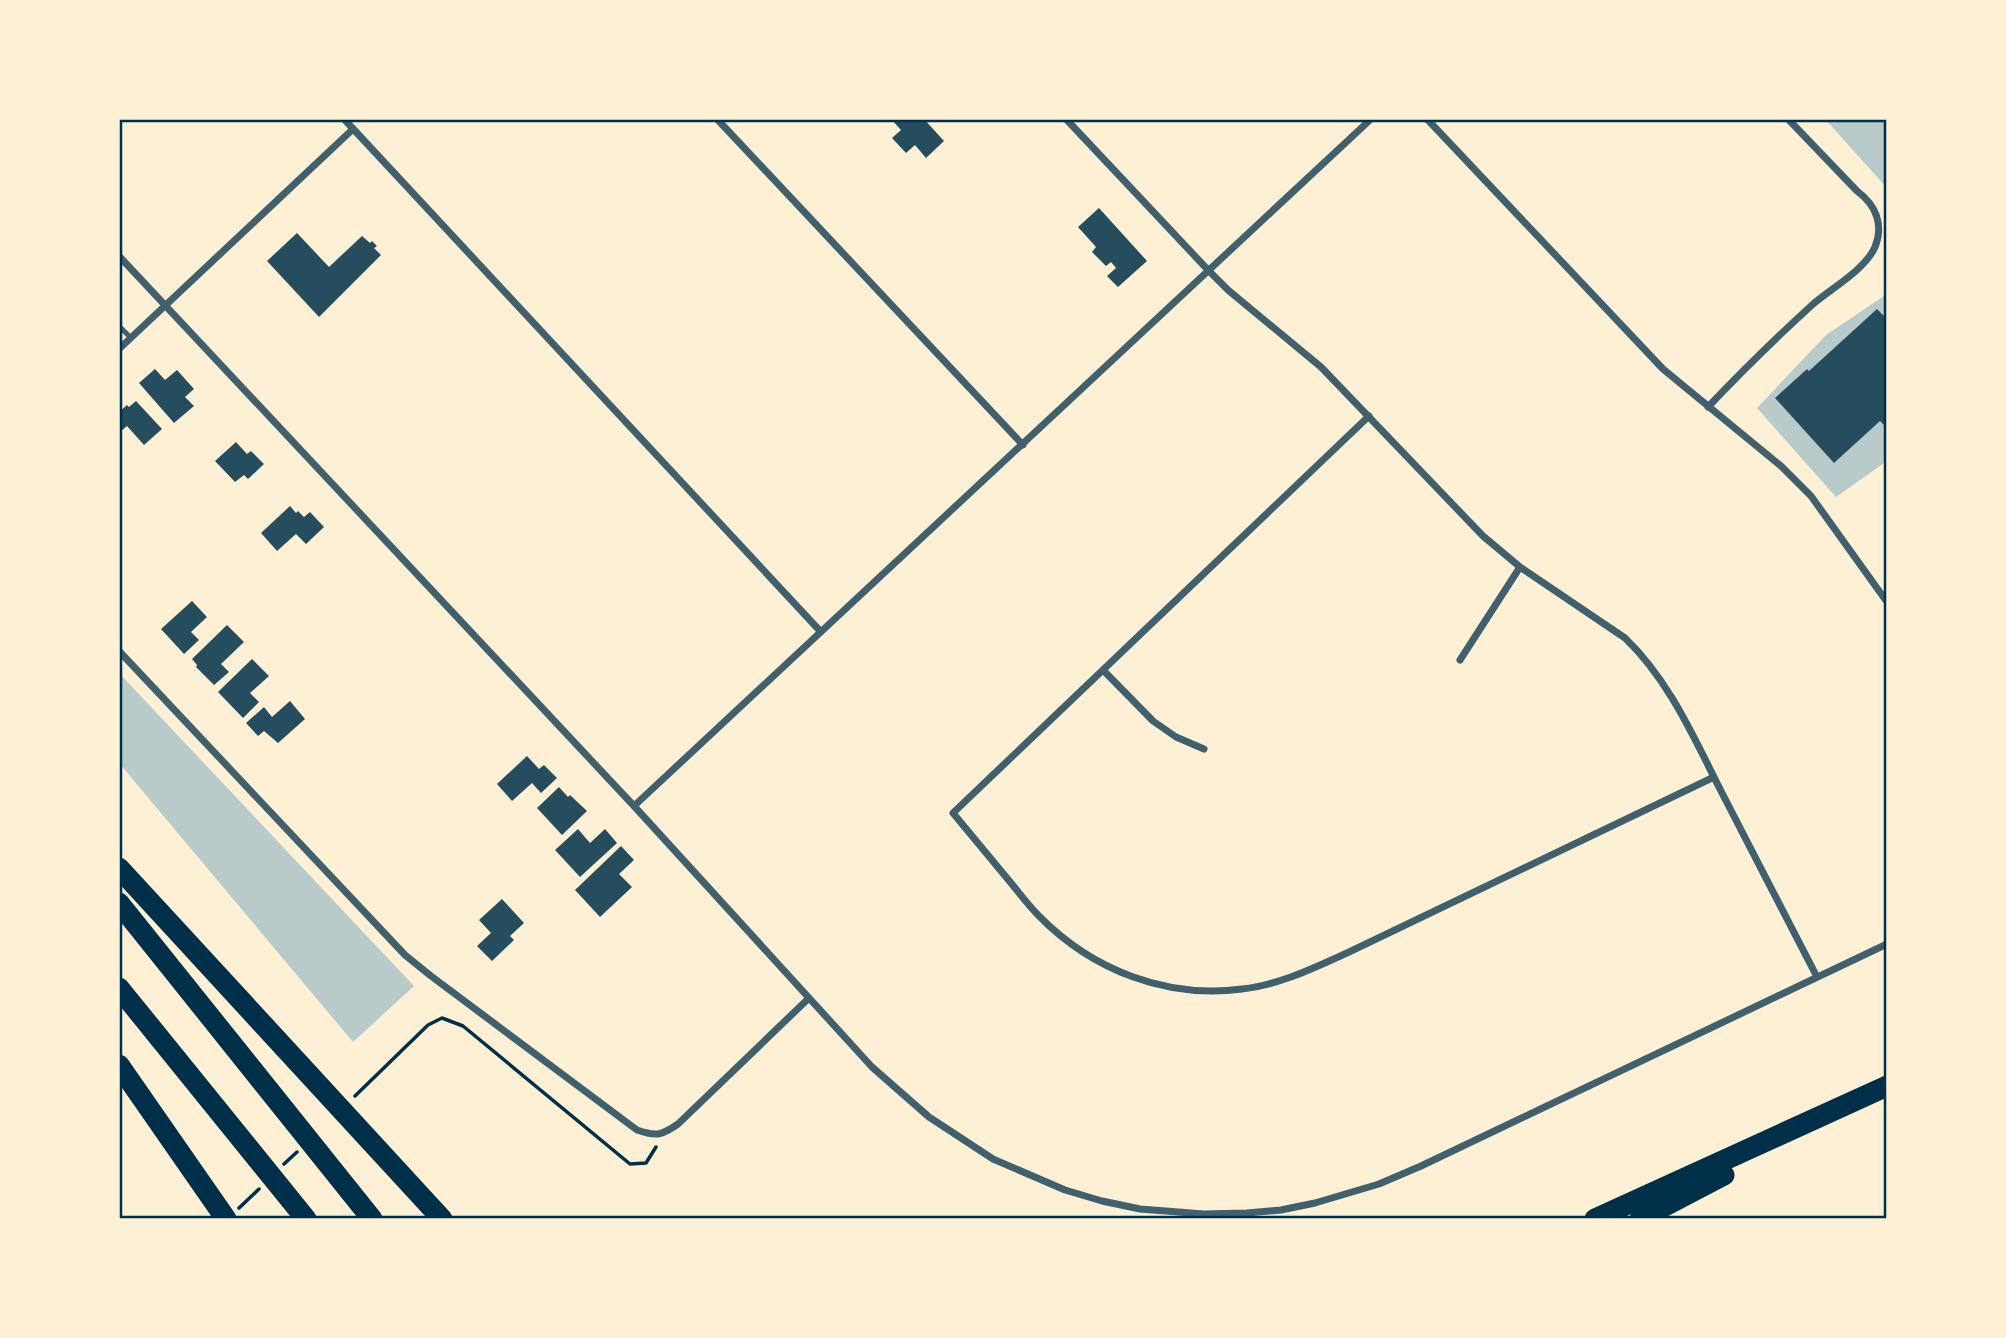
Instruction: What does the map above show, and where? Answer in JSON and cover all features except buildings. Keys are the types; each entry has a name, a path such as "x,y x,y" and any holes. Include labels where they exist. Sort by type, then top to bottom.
{"highway":[{"path":"119,868 442,1219"},
{"path":"119,903 372,1219"},
{"path":"119,988 306,1219"},
{"path":"119,1065 232,1214"},
{"path":"1595,1219 1887,1088"},
{"path":"1640,1219 1887,1088"}],"street":[{"path":"344,119 821,632"},
{"path":"717,119 1023,444"},
{"path":"1066,119 1209,271 1321,367 1483,536 1520,567 1625,638 1639,652 1653,669 1695,738 1817,978"},
{"path":"634,806 1371,119"},
{"path":"1427,119 1662,369 1781,466 1811,496 1887,602"},
{"path":"1708,407 1814,303 1863,264 1875,246 1878,222 1876,212 1868,200 1788,119"},
{"path":"119,349 353,129"},
{"path":"119,256 634,806 872,1067 929,1117 993,1159 1065,1190 1140,1209 1204,1214 1282,1210 1379,1184 1887,944"},
{"path":"1369,416 953,813 1038,916 1079,950 1128,976 1180,990 1208,992 1244,989 1306,971 1714,777"},
{"path":"1460,660 1520,567"},
{"path":"119,651 405,955 637,1130 652,1135 664,1133 678,1124 809,998"},
{"path":"1104,671 1153,721 1176,737 1204,749"}],"lane":[{"path":"119,326 131,338"}],"path":[{"path":"348,1103 428,1025 442,1018 463,1026 630,1164 646,1163 664,1133"},
{"path":"278,1171 298,1151"},
{"path":"232,1214 267,1180"}],"shaded area":[{"path":"1825,119 1887,119 1887,188"},
{"path":"1887,291 1887,461 1836,497 1757,408 1826,335 1884,296"},
{"path":"119,673 414,986 353,1042 119,763"}]}
